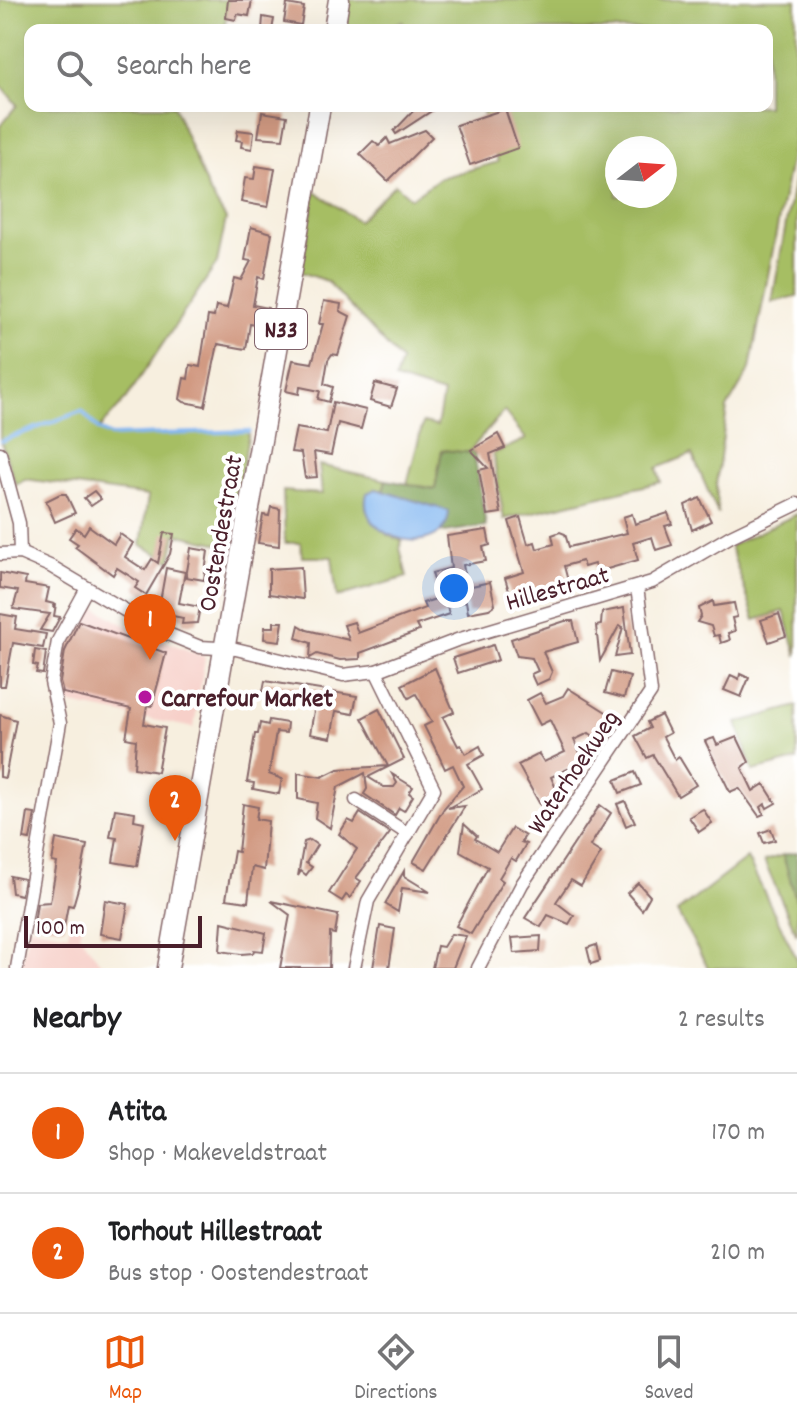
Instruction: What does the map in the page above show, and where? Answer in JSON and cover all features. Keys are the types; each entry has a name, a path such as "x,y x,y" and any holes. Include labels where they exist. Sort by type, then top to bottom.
{"main road":[{"path":"335,24 339,0"},
{"name":"Oostendestraat","path":"168,968 319,112"}],"street":[{"path":"0,453 19,523 20,553 0,554"},
{"name":"Hillestraat","path":"20,553 52,567 86,590 158,630 200,647 225,647 343,675 376,671 457,640 637,587 797,504"},
{"name":"Waterhoekweg","path":"478,968 522,884 651,692 637,587"},
{"path":"17,968 60,723 51,682 58,641 86,590"},
{"path":"354,968 368,901 434,789 376,671"},
{"path":"356,800 408,834"}],"shaded area":[{"path":"87,602 121,623 205,657 194,728 62,702 54,690 66,629"},
{"path":"70,923 82,925 79,934 100,962 111,968 21,968 29,927 68,934"}],"green space":[{"path":"0,0 229,0 225,24 24,24 24,112 176,112 208,190 226,219 217,263 126,399 99,429 111,436 249,431 229,546 176,534 171,561 141,545 148,496 25,479 16,485 0,439 0,126 17,105 0,84"},
{"path":"348,0 796,0 794,140 750,369 727,408 716,485 718,514 692,454 657,468 661,482 504,519 493,454 526,439 504,411 468,453 442,450 435,489 407,484 423,423 437,426 443,394 395,379 401,361 327,281 301,272 315,191 358,221 395,184 411,198 440,178 498,162 483,112 773,112 773,24 404,24 402,21 396,24 344,24"},
{"path":"797,162 797,296 772,302"},
{"path":"442,450 474,453 486,526 438,533 441,531 383,491 386,480 435,489"},
{"path":"319,465 386,480 383,491 376,489 386,534 402,541 400,548 407,577 337,597 332,557 302,557 301,543 285,543 283,491 322,494"},
{"path":"797,514 797,656 784,611 755,620 730,546"},
{"path":"797,706 797,760 753,771 737,723"},
{"path":"797,852 797,903 783,855"},
{"path":"783,855 797,903 797,935 764,861"},
{"path":"747,858 797,959 797,968 708,968 677,912"}],"water":[{"path":"376,489 449,511 444,527 434,536 419,540 402,539 387,533 374,523 367,510 367,493"}],"building":[{"path":"228,0 252,0 249,16 237,14 236,20 226,18"},
{"path":"287,4 304,7 301,24 284,22"},
{"path":"263,17 274,19 273,24 262,24"},
{"path":"262,112 287,116 283,139 258,137"},
{"path":"412,112 430,112 396,134 394,131"},
{"path":"496,112 506,112 518,148 470,165 456,125"},
{"path":"238,130 254,132 252,149 241,147 242,141 236,140"},
{"path":"425,130 432,137 388,181 360,154 373,141 379,146 387,138 390,144"},
{"path":"256,166 275,169 268,207 241,202 245,178 254,179"},
{"path":"251,227 272,233 264,279 258,277 253,305 268,308 264,327 250,324 246,349 218,344 205,406 184,402 180,399 184,378 188,379 190,365 200,367 208,316 214,317 216,306 227,308 234,278 241,280 251,261 245,260"},
{"path":"324,301 341,304 340,311 350,316 338,355 332,354 328,360 324,384 333,387 329,402 318,399 320,391 300,387 299,394 286,391 293,360 312,363 323,324 319,324"},
{"path":"375,383 397,389 391,407 370,401"},
{"path":"333,402 366,410 361,429 338,423 331,455 314,452 317,477 305,478 301,453 291,452 296,428 327,433"},
{"path":"498,434 505,448 490,454 501,513 487,515 479,470 488,468 471,450"},
{"path":"94,491 101,499 91,506 84,498"},
{"path":"66,494 75,513 55,522 46,501"},
{"path":"700,498 711,521 692,530 685,505"},
{"path":"271,507 280,509 279,546 258,543 263,515 269,516"},
{"path":"668,513 672,524 665,526 672,545 656,550 652,537 633,543 638,560 597,572 594,564 584,567 582,561 564,566 568,581 511,597 505,578 524,572 509,521 520,517 528,544 535,542 537,549 554,544 552,535 560,532 565,534 569,547 627,533 623,517 632,514 635,524"},
{"path":"89,526 114,544 120,534 133,543 125,557 145,570 152,559 158,563 164,533 174,534 170,554 146,595 135,588 139,582 117,568 113,575 75,547 78,544 69,538 76,528 84,534"},
{"path":"487,530 490,545 483,547 486,561 463,565 467,587 490,582 495,605 489,609 468,613 466,601 447,607 449,614 416,625 419,631 360,653 360,659 340,660 317,654 310,658 311,643 296,638 299,625 307,630 349,640 344,625 354,622 358,633 425,608 423,603 439,598 432,573 451,568 447,536"},
{"path":"191,548 208,551 204,580 186,577"},
{"path":"301,567 303,599 269,594 269,569"},
{"path":"166,568 185,572 179,603 200,607 197,623 182,624 183,618 158,613"},
{"path":"0,573 26,578 25,584 49,588 46,602 54,604 53,608 56,604 54,616 60,617 52,632 40,630 50,614 13,609 18,591 0,588"},
{"path":"713,601 714,606 734,603 737,617 732,618 735,631 728,633 730,640 721,643 719,635 714,636 711,626 697,622 701,616 699,608"},
{"path":"624,608 630,655 615,657 623,627 619,626 600,661 596,626 601,625 602,612"},
{"path":"0,614 17,617 15,629 46,634 43,648 13,643 5,686 0,686"},
{"path":"779,614 786,636 769,642 761,620"},
{"path":"79,621 166,653 152,706 147,705 144,724 165,728 157,772 134,768 136,740 126,738 131,709 63,693 60,682 65,651"},
{"path":"573,621 578,642 543,652 552,672 549,679 536,685 531,674 538,671 532,658 517,656 511,639"},
{"path":"274,622 283,622 280,641 264,639 265,627 274,627"},
{"path":"493,645 498,660 458,673 453,658"},
{"path":"35,650 46,652 43,674 36,673 38,666 33,665"},
{"path":"435,668 454,712 443,717 458,746 461,745 466,754 480,746 484,755 468,764 482,789 448,808 465,806 426,869 413,862 444,808 463,786 453,765 445,769 424,726 432,722 416,694 409,698 402,685"},
{"path":"611,672 630,677 624,698 605,693"},
{"path":"740,674 749,678 741,697 724,690 731,675 739,679"},
{"path":"265,681 357,696 353,714 336,711 331,738 310,734 315,705 262,696"},
{"path":"568,688 614,717 599,740 589,733 574,740 584,761 551,777 561,800 543,810 518,765 539,754 544,762 565,752 550,720 540,725 527,700 540,693 546,703 563,696"},
{"path":"379,709 404,759 368,777 384,787 394,787 397,783 392,774 413,787 409,793 413,796 404,811 399,808 395,815 364,794 367,789 365,773 338,787 330,828 315,818 317,803 298,799 298,773 322,777 338,769 388,766 362,718"},
{"path":"0,715 16,720 5,778 0,777"},
{"path":"661,715 670,733 663,737 675,760 679,757 696,785 678,796 653,755 647,758 635,736 650,728 647,722"},
{"path":"269,720 287,723 286,733 276,732 269,774 282,779 279,794 253,789 254,783 247,782 255,734 258,734 260,723 268,725"},
{"path":"737,737 749,762 742,768 753,791 764,784 776,803 767,808 765,804 761,807 764,814 759,816 739,788 730,792 705,741 714,738 717,745"},
{"path":"635,772 641,785 620,793 615,780"},
{"path":"625,801 635,822 626,826 617,804"},
{"path":"243,804 258,807 256,819 268,821 264,870 252,867 248,902 226,899 234,851 238,852"},
{"path":"600,805 611,813 590,846 601,853 581,886 571,880 556,902 574,916 569,924 548,915 541,927 525,918"},
{"path":"115,809 135,812 134,820 144,822 137,866 113,862 117,838 110,837"},
{"path":"703,809 712,823 699,832 689,817"},
{"path":"28,813 35,814 30,840 24,839"},
{"path":"360,813 390,833 356,878 361,881 350,898 346,895 342,901 329,893 357,849 339,834 348,820 354,823"},
{"path":"464,824 477,836 475,839 497,852 512,828 525,836 521,842 526,844 516,861 511,858 499,878 503,881 471,934 456,926 488,867 460,851"},
{"path":"771,829 775,840 764,843 760,833"},
{"path":"56,839 87,845 79,885 73,906 68,905 64,927 34,924 37,903 50,902 57,863 52,862"},
{"path":"310,840 317,845 306,863 312,867 306,875 301,871 298,876 304,842"},
{"path":"404,871 404,876 430,892 402,888 398,912 385,904"},
{"path":"10,876 24,879 21,895 12,893"},
{"path":"638,883 650,896 642,910 627,893"},
{"path":"105,900 128,904 122,938 100,934"},
{"path":"271,901 338,915 335,934 330,933 329,968 280,968 290,915"},
{"path":"222,922 266,933 263,951 241,954 220,951"},
{"path":"380,926 395,929 389,968 373,968"},
{"path":"451,934 466,936 453,968 432,968 437,946 443,947"},
{"path":"541,936 540,951 514,953 512,938"},
{"path":"596,945 600,961 591,964 587,948"}],"waterway":[{"path":"1,441 82,411 99,430 111,436 249,431"}],"place":[{"name":"Atita","path":"150,660"},
{"name":"Carrefour Market","path":"145,697"},
{"name":"Torhout Hillestraat","path":"175,841"}]}
